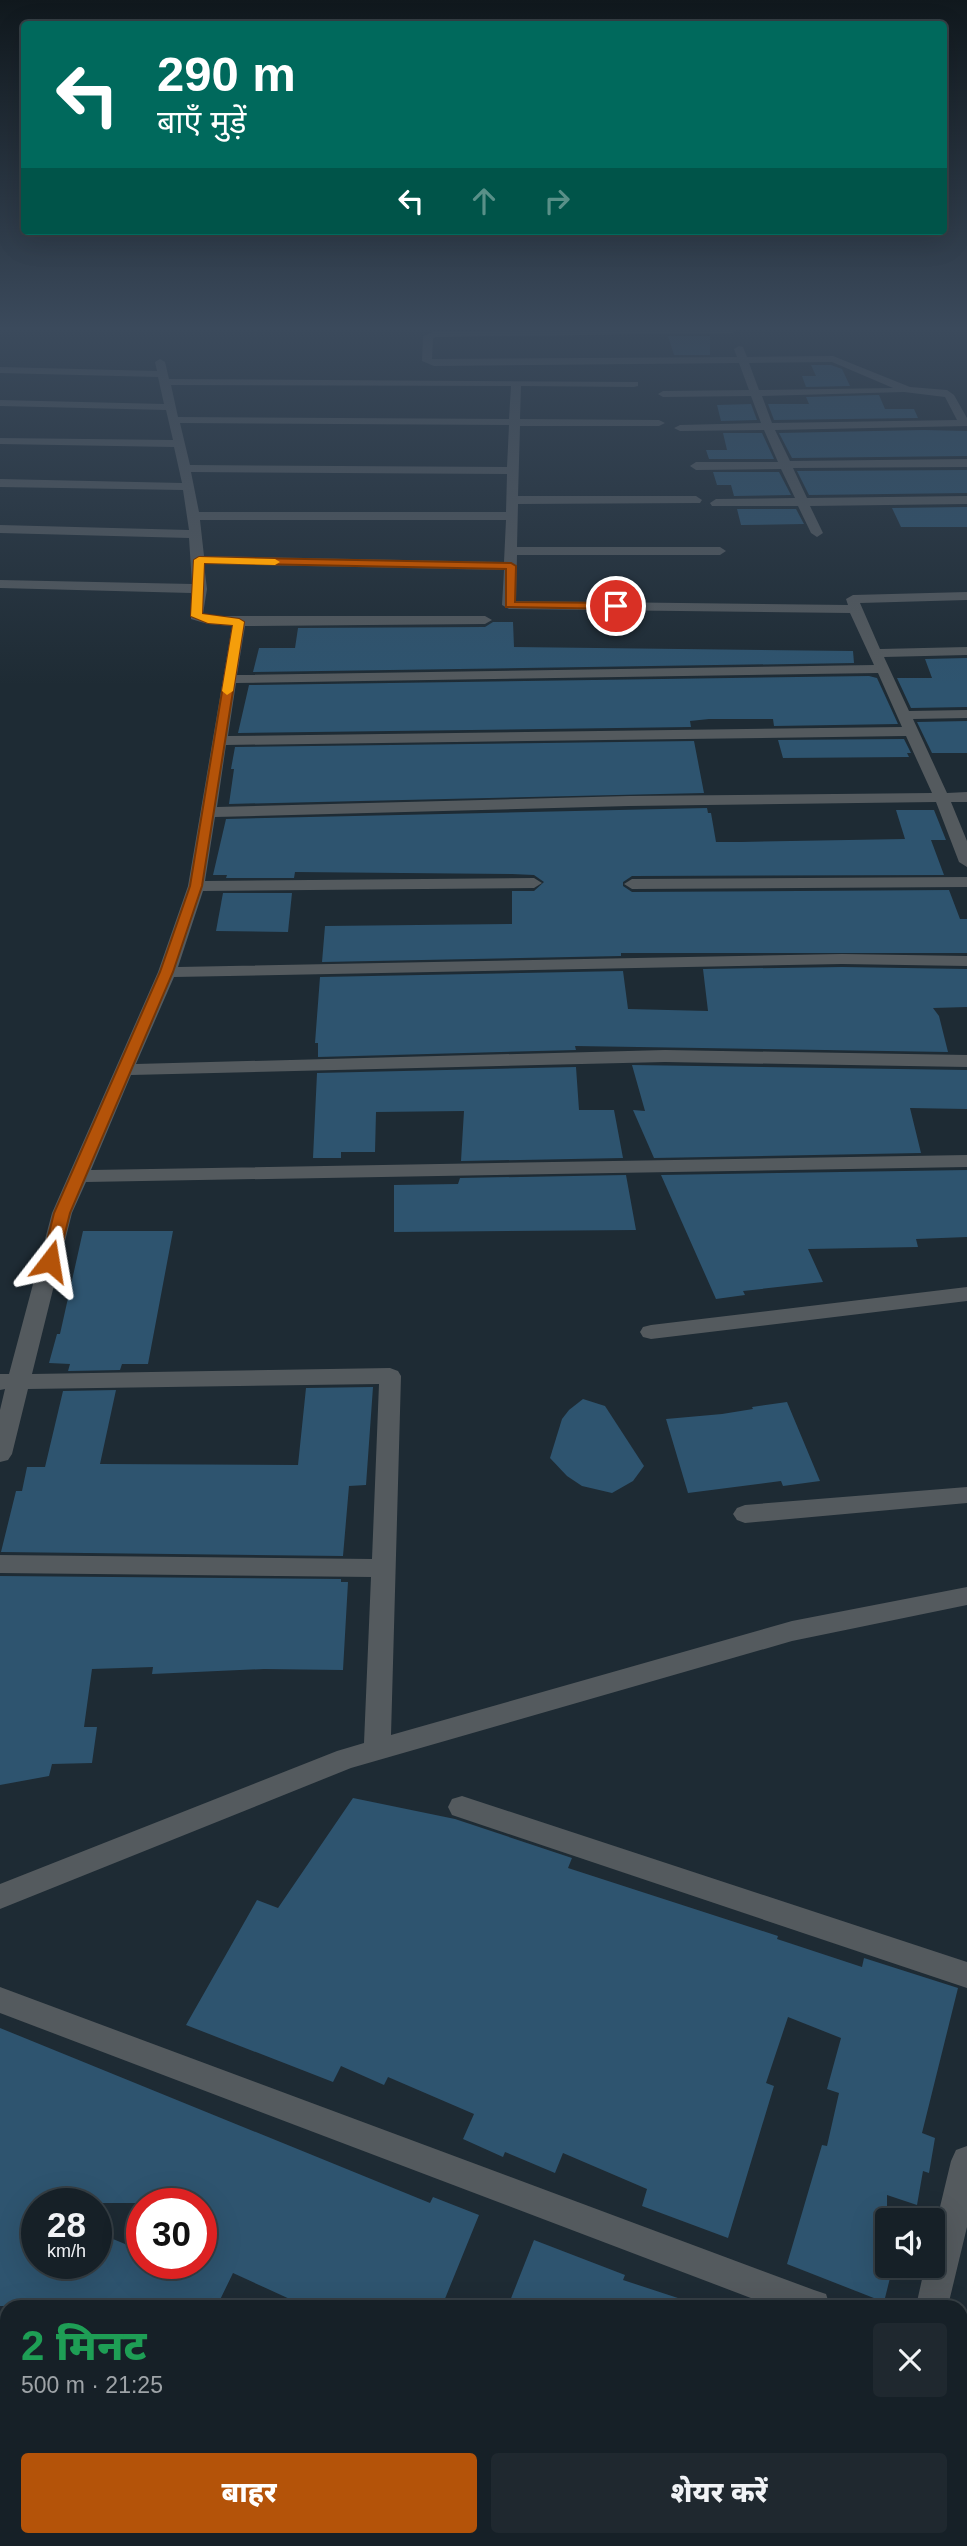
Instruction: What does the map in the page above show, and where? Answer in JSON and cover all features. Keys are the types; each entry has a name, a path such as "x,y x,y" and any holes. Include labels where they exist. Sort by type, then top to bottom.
{"street":[{"path":"178,447 197,534 200,589 196,616 208,620 239,622 485,620"},
{"path":"513,447 509,605 855,608"},
{"path":"778,447 817,533"},
{"path":"696,466 967,463"},
{"path":"183,468 513,471"},
{"path":"0,483 187,487"},
{"path":"512,500 696,500"},
{"path":"716,503 967,500"},
{"path":"193,516 512,516"},
{"path":"0,529 197,534"},
{"path":"511,551 720,551"},
{"path":"199,560 511,566"},
{"path":"0,584 200,589"},
{"path":"967,596 853,599 942,797 967,862"},
{"path":"0,1454 10,1382 62,1213 167,972 196,886 239,622"},
{"path":"876,653 967,651"},
{"path":"230,679 884,669"},
{"path":"905,715 967,714"},
{"path":"219,741 911,731"},
{"path":"208,812 629,801 967,797"},
{"path":"632,884 967,882"},
{"path":"196,886 534,883"},
{"path":"167,972 842,959 967,961"},
{"path":"124,1070 665,1056 967,1061"},
{"path":"79,1176 967,1161"},
{"path":"651,1332 967,1294"},
{"path":"10,1382 390,1376 377,1750"},
{"path":"746,1514 967,1495"},
{"path":"0,1564 385,1568"},
{"path":"0,1897 346,1759 792,1631 967,1596"},
{"path":"462,1807 967,1975"},
{"path":"0,2000 798,2300"},
{"path":"934,2300 967,2161"}],"building":[{"path":"726,447 768,447 774,459 709,459 706,450 727,450"},
{"path":"786,447 967,447 967,456 792,458"},
{"path":"967,470 967,493 809,495 797,471"},
{"path":"713,472 779,472 791,495 734,496 731,485 717,485"},
{"path":"967,507 967,527 901,527 892,508"},
{"path":"737,509 796,509 804,524 741,525"},
{"path":"493,622 513,622 514,647 853,651 854,663 253,672 259,648 295,648 298,628 485,627"},
{"path":"967,658 967,707 911,708 897,678 932,678 925,659"},
{"path":"877,678 898,724 774,726 773,719 709,719 690,721 691,727 238,733 249,685"},
{"path":"967,721 967,753 932,753 917,722"},
{"path":"904,739 911,753 907,753 909,757 783,758 778,740"},
{"path":"694,741 704,793 229,804 235,747"},
{"path":"707,808 708,813 711,813 716,842 905,839 896,810 934,810 946,840 931,840 944,875 632,876 623,882 623,886 632,892 949,890 960,919 967,919 967,953 621,953 621,956 322,962 325,926 512,924 512,891 534,891 544,882 534,875 512,874 295,872 294,878 226,878 227,875 213,875 226,819"},
{"path":"223,893 292,893 288,932 216,931"},
{"path":"703,969 967,969 967,1007 933,1008 939,1016 948,1052 575,1046 576,1050 318,1057 318,1043 315,1043 320,977 623,971 628,1009 708,1011"},
{"path":"632,1065 967,1070 967,1109 910,1108 921,1153 654,1158 633,1110 645,1111"},
{"path":"576,1067 579,1110 614,1110 623,1158 461,1161 464,1111 376,1112 375,1152 341,1152 341,1158 313,1158 317,1073"},
{"path":"967,1170 967,1237 916,1239 918,1247 808,1249 823,1282 743,1291 745,1295 716,1299 661,1175"},
{"path":"626,1175 636,1230 394,1232 394,1185 458,1184 460,1178"},
{"path":"83,1231 173,1231 148,1364 122,1364 120,1370 68,1371 70,1364 49,1363 57,1334 60,1334"},
{"path":"373,1387 366,1485 349,1486 343,1556 1,1552 16,1491 22,1491 27,1467 45,1467 63,1391 116,1390 100,1464 298,1465 306,1388"},
{"path":"583,1399 605,1406 644,1466 633,1481 612,1493 582,1486 567,1476 550,1458 562,1419"},
{"path":"787,1402 820,1481 783,1486 781,1481 688,1493 666,1419 722,1414"},
{"path":"0,1576 341,1579 341,1582 348,1582 343,1670 264,1669 152,1674 153,1667 92,1669 84,1727 97,1727 92,1763 52,1764 49,1776 0,1785"},
{"path":"353,1798 455,1819 572,1858 568,1868 778,1936 777,1939 862,1967 864,1958 958,1988 922,2133 935,2138 929,2173 923,2171 917,2205 887,2195 887,2208 875,2208 875,2278 890,2278 884,2300 787,2264 822,2145 827,2146 839,2093 827,2089 841,2038 788,2017 766,2083 774,2086 728,2238 642,2206 647,2189 563,2153 555,2173 505,2152 503,2157 463,2139 474,2114 388,2077 384,2085 341,2066 333,2082 186,2025 257,1900 278,1908"},
{"path":"0,2028 430,2203 433,2197 479,2215 444,2300 292,2300 233,2273 220,2300 0,2300","holes":["21,2188 112,2188 112,2203 126,2203 126,2188 217,2188 217,2279 126,2279 126,2244 112,2239 112,2279 21,2279"]},
{"path":"534,2240 625,2275 623,2280 684,2300 510,2300"}],"slow traffic":[{"path":"227,691 239,622 208,620 196,616 200,589 199,560 275,562"}],"route":[{"path":"50,1261 62,1213 167,972 196,886 239,622 208,620 196,616 200,589 199,560 511,566 509,605 616,606"}]}
